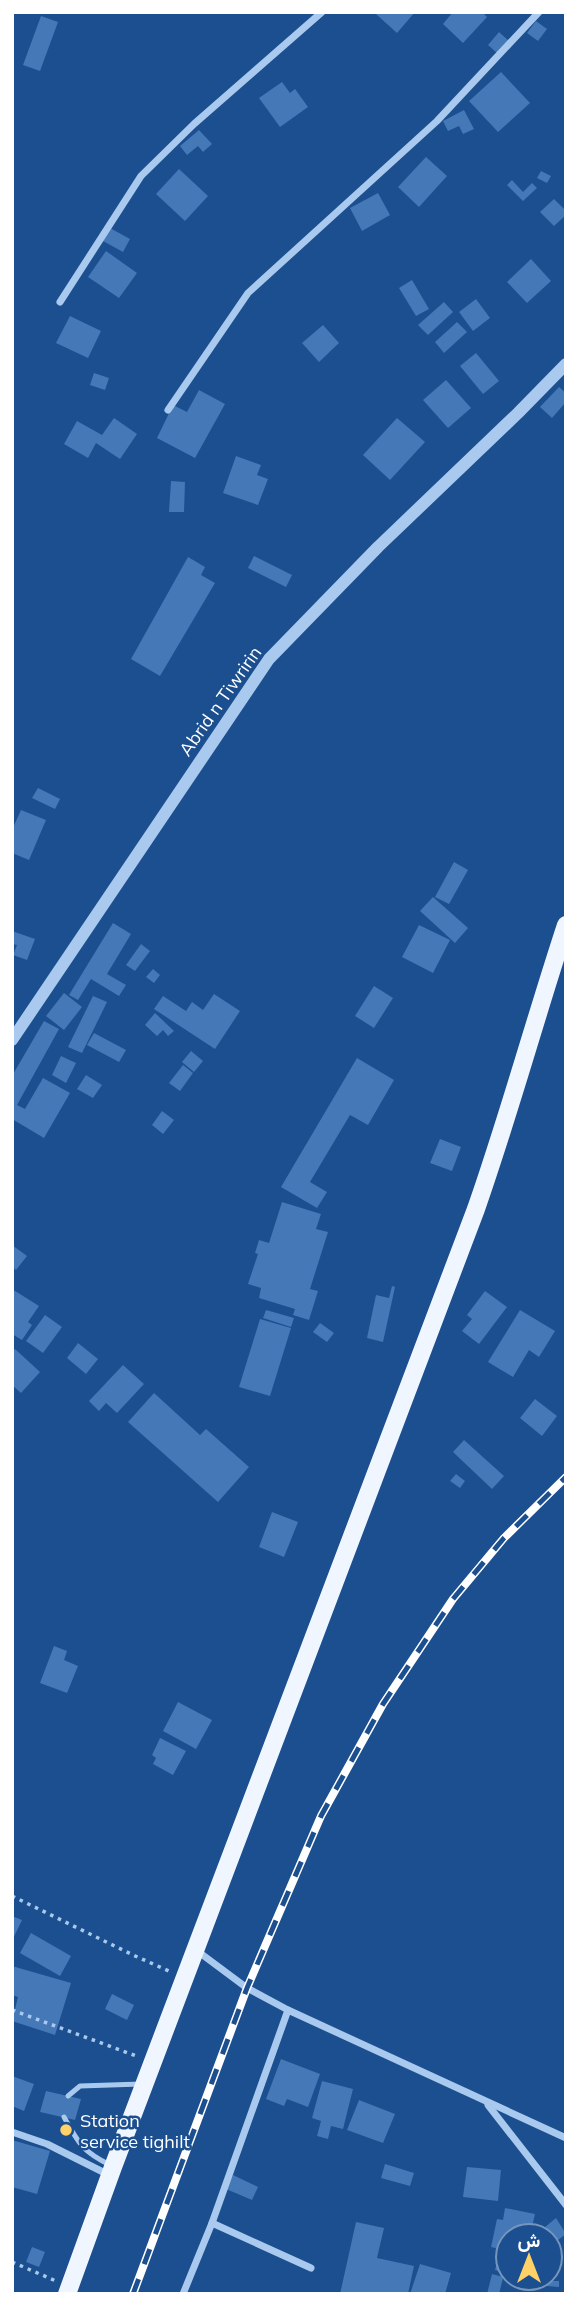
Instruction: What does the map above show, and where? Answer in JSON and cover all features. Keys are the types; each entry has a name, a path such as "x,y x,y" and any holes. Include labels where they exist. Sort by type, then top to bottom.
{"main road":[{"path":"69,2290 111,2171 476,1209 503,1132 523,1057 566,925"}],"street":[{"path":"60,302 141,176 194,124 322,12"},
{"path":"168,410 248,293 438,121 539,12"},
{"name":"Abrid n Tiwririn","path":"12,1040 269,659 378,547 566,364"},
{"path":"196,1950 247,1988 288,2010 566,2138"},
{"path":"183,2294 212,2223 288,2010"},
{"path":"485,2102 566,2205"},
{"path":"12,2132 111,2171"},
{"path":"212,2223 311,2268"}],"lane":[{"path":"68,2096 80,2086 145,2084"},
{"path":"64,2117 80,2146 111,2171"}],"path":[{"path":"12,1896 186,1978"},
{"path":"12,2010 154,2063"},
{"path":"12,2262 69,2290"}],"building":[{"path":"415,12 397,33 376,14"},
{"path":"453,12 482,12 487,17 463,43 443,24"},
{"path":"41,16 58,22 40,71 23,65"},
{"path":"536,21 547,29 538,41 527,33"},
{"path":"499,32 509,41 497,53 488,45"},
{"path":"501,72 530,103 498,132 469,101"},
{"path":"282,82 290,93 295,89 308,107 280,127 259,98"},
{"path":"464,110 474,129 463,134 459,126 448,131 443,121"},
{"path":"199,130 212,144 203,152 198,146 187,155 180,146"},
{"path":"426,157 447,176 419,207 398,187"},
{"path":"179,169 208,196 185,221 156,194"},
{"path":"541,171 551,176 547,183 537,178"},
{"path":"512,180 523,192 532,183 537,188 523,201 507,185"},
{"path":"378,193 390,215 362,231 350,208"},
{"path":"554,199 566,211 566,215 554,226 540,212"},
{"path":"110,228 130,239 123,252 103,241"},
{"path":"106,251 137,273 119,298 88,277"},
{"path":"531,259 551,281 527,303 507,282"},
{"path":"412,280 429,309 416,316 399,288"},
{"path":"476,299 490,318 473,331 459,312"},
{"path":"444,302 453,312 428,335 418,325"},
{"path":"70,316 101,331 88,358 56,343"},
{"path":"457,322 467,332 444,353 435,342"},
{"path":"323,325 339,343 319,362 302,343"},
{"path":"476,353 499,381 483,394 460,366"},
{"path":"94,373 109,378 105,390 90,385"},
{"path":"446,380 471,408 448,428 423,400"},
{"path":"559,387 566,393 566,402 552,418 540,407"},
{"path":"199,390 225,404 195,458 157,438 173,405 187,412"},
{"path":"114,418 137,434 120,459 96,443 88,458 64,444 77,421 102,435"},
{"path":"397,418 425,442 390,480 363,455"},
{"path":"236,456 261,465 257,475 268,479 258,505 223,493"},
{"path":"171,481 185,482 184,512 169,512"},
{"path":"254,556 292,575 286,587 248,568"},
{"path":"188,557 205,567 201,575 215,583 160,676 131,659"},
{"path":"38,788 60,799 55,809 32,798"},
{"path":"21,810 46,820 29,860 12,853 12,830"},
{"path":"454,862 468,870 449,904 435,897"},
{"path":"433,897 468,928 455,943 420,911"},
{"path":"113,923 131,934 107,974 126,985 119,996 91,979 78,1000 69,995"},
{"path":"419,925 450,940 433,973 402,957"},
{"path":"12,931 35,939 27,960 13,955 17,945 12,944"},
{"path":"141,944 150,951 135,971 126,965"},
{"path":"153,969 160,975 154,983 146,977"},
{"path":"374,986 393,998 374,1028 355,1016"},
{"path":"64,993 82,1007 64,1030 46,1016"},
{"path":"214,994 240,1011 215,1049 154,1009 163,996 186,1011 192,1002 203,1010"},
{"path":"93,996 107,1002 82,1053 68,1047"},
{"path":"155,1013 174,1031 168,1036 163,1030 157,1036 145,1025"},
{"path":"44,1021 59,1029 17,1105 25,1109 43,1078 70,1093 44,1138 12,1119 12,1076"},
{"path":"94,1033 126,1050 119,1062 87,1045"},
{"path":"191,1051 203,1061 194,1072 182,1062"},
{"path":"61,1056 76,1063 66,1083 52,1075"},
{"path":"357,1058 394,1080 368,1125 350,1115 310,1182 327,1192 317,1208 281,1187"},
{"path":"183,1065 193,1073 180,1091 169,1083"},
{"path":"86,1075 102,1085 93,1098 77,1089"},
{"path":"162,1111 174,1120 163,1134 152,1125"},
{"path":"440,1139 461,1147 452,1171 430,1163"},
{"path":"282,1202 321,1214 316,1229 328,1232 310,1289 318,1291 309,1320 293,1315 295,1309 259,1298 261,1288 248,1284 258,1254 255,1253 259,1240 269,1243"},
{"path":"12,1245 27,1256 16,1270 12,1267"},
{"path":"392,1286 395,1287 383,1342 367,1338 376,1295 389,1298"},
{"path":"12,1289 39,1306 28,1322 32,1325 22,1340 12,1334"},
{"path":"485,1291 507,1307 479,1344 462,1331 472,1319 467,1315"},
{"path":"266,1310 294,1318 291,1327 263,1318"},
{"path":"520,1310 555,1331 539,1357 529,1350 513,1377 488,1362"},
{"path":"45,1315 62,1327 43,1353 26,1341"},
{"path":"260,1319 291,1328 270,1396 239,1387"},
{"path":"320,1323 334,1333 327,1342 313,1332"},
{"path":"78,1343 98,1359 86,1374 67,1358"},
{"path":"15,1349 40,1372 21,1393 12,1385 12,1353"},
{"path":"123,1365 144,1384 117,1413 106,1403 99,1411 89,1401"},
{"path":"154,1393 200,1435 206,1429 249,1467 218,1502 128,1422"},
{"path":"535,1399 557,1416 542,1436 520,1418"},
{"path":"464,1440 504,1476 492,1489 453,1452"},
{"path":"456,1474 465,1481 460,1488 450,1481"},
{"path":"272,1512 298,1522 284,1557 259,1547"},
{"path":"54,1646 67,1651 64,1660 78,1666 67,1693 40,1683"},
{"path":"178,1702 212,1720 196,1749 163,1731"},
{"path":"160,1738 186,1751 173,1775 153,1764 156,1758 152,1755"},
{"path":"12,1916 22,1920 12,1941"},
{"path":"31,1933 71,1956 60,1976 20,1953"},
{"path":"12,1966 71,1983 55,2035 12,2021 18,1997 12,1995"},
{"path":"112,1994 134,2005 127,2020 105,2009"},
{"path":"281,2059 320,2074 308,2107 287,2099 284,2106 266,2099"},
{"path":"12,2076 34,2084 24,2111 12,2106"},
{"path":"322,2081 353,2089 343,2129 331,2126 328,2139 317,2136 321,2121 312,2118"},
{"path":"46,2091 81,2099 75,2120 40,2112"},
{"path":"359,2100 395,2114 383,2143 347,2130"},
{"path":"12,2140 50,2151 37,2194 12,2187"},
{"path":"385,2164 414,2173 410,2186 381,2178"},
{"path":"467,2167 501,2170 498,2201 463,2197"},
{"path":"233,2175 258,2187 252,2200 226,2189"},
{"path":"505,2208 535,2214 533,2222 496,2222 497,2219 503,2220"},
{"path":"356,2222 384,2228 377,2258 414,2266 408,2294 340,2294"},
{"path":"32,2247 45,2252 39,2267 26,2262"},
{"path":"420,2264 451,2273 445,2294 410,2294"},
{"path":"492,2274 494,2292 499,2294 487,2294"}],"railway":[{"path":"133,2294 247,1988 321,1816 383,1704 453,1599 504,1538 566,1477"}],"place":[{"name":"Station service tighilt","path":"66,2130"}]}
